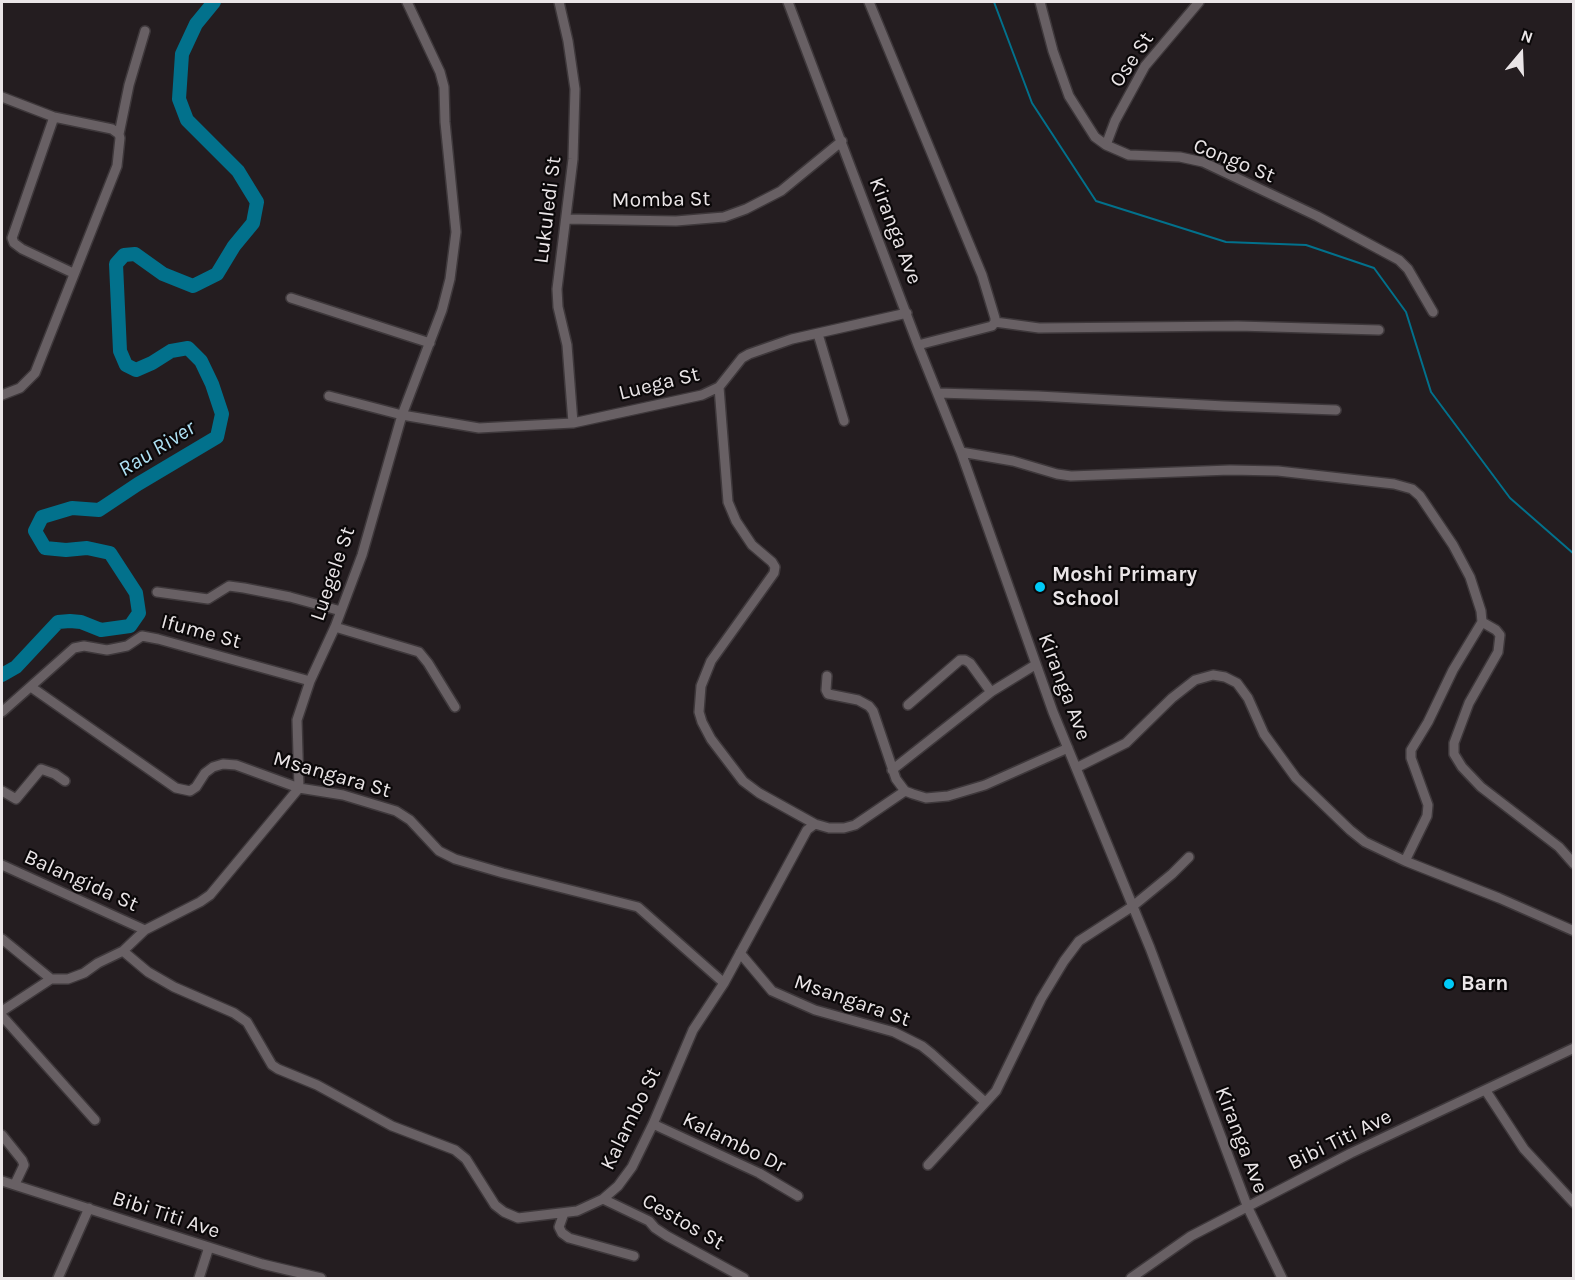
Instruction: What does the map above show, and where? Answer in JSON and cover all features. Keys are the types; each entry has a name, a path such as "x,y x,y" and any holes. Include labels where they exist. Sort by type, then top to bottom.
{"street":[{"name":"Luegele St","path":"299,788 297,720 310,681 335,627 362,555 402,415 442,310 450,279 456,232 445,122 444,87 440,72 407,2"},
{"name":"Lukuledi St","path":"559,2 568,40 575,89 573,159 557,289 558,307 567,345 573,423"},
{"name":"Kiranga Ave","path":"788,2 961,452 1035,665 1132,906 1248,1208 1282,1278"},
{"path":"869,2 981,275 993,307 995,322"},
{"name":"Congo St","path":"1040,2 1053,51 1069,96 1095,137 1106,145 1129,155 1180,157 1203,162 1317,216 1399,260 1408,269 1433,312"},
{"name":"Ose St","path":"1106,145 1115,121 1145,66 1199,2"},
{"path":"2,395 20,388 34,373 117,166 120,151 119,134 129,85 145,31"},
{"path":"2,98 54,117 112,129 119,134"},
{"path":"54,117 12,238 14,243 22,249 74,273"},
{"name":"Momba St","path":"566,219 676,221 724,217 782,191 842,141"},
{"path":"291,297 430,343"},
{"name":"Luega St","path":"329,396 402,415 479,428 573,423 702,395 719,387 742,358 749,354 792,339 907,313"},
{"path":"995,322 1039,328 1238,326 1379,330"},
{"path":"918,345 992,326 995,322"},
{"path":"818,334 844,421"},
{"path":"719,387 728,502 736,521 752,545 775,567 774,573 711,661 701,686 699,712 711,739 743,781 759,794 815,825 829,828 855,825 905,791"},
{"path":"938,393 1335,410"},
{"path":"961,452 1071,476 1230,470 1278,471 1394,484 1412,489 1434,515 1457,553 1477,596 1482,622 1453,670 1412,750 1411,758 1428,806 1427,816 1405,861"},
{"path":"156,592 208,599 229,586 290,597 341,611"},
{"path":"1482,622 1500,635 1498,652 1469,703 1454,743 1454,754 1480,787 1558,847 1574,864"},
{"path":"335,627 419,652 455,707"},
{"name":"Ifume St","path":"2,712 74,648 84,646 107,650 127,646 138,638 146,636 310,681"},
{"path":"908,705 960,660 965,660 991,692"},
{"path":"892,770 991,692 1035,665"},
{"path":"1076,768 1126,743 1172,698 1195,680 1213,675 1226,677 1237,683 1243,691 1264,734 1296,778 1365,842 1405,861 1574,931"},
{"path":"827,676 828,694 865,702 869,706 873,711 892,770 905,791 926,798 948,796 985,785 1068,748"},
{"name":"Msangara St","path":"31,687 176,788 190,791 213,767 223,764 236,765 299,788 343,795 396,811 410,820 439,851 455,859 638,907 724,983"},
{"path":"2,791 16,799 41,770 45,769 65,781"},
{"path":"2,1011 51,979 68,979 84,973 98,963 123,951 145,930 210,895 299,788"},
{"name":"Kalambo St","path":"123,951 148,972 174,987 234,1013 247,1022 272,1065 278,1069 317,1085 392,1126 454,1150 466,1159 495,1205 504,1212 518,1218 564,1213 586,1208 603,1199 618,1186 632,1167 693,1030 724,983 801,838 810,827 815,825"},
{"path":"928,1165 1001,1083 1041,999 1079,941 1132,906 1172,874 1189,856"},
{"name":"Balangida St","path":"2,865 145,930"},
{"path":"2,939 51,979"},
{"name":"Msangara St","path":"740,953 772,991 815,1010 903,1036 932,1054 985,1102"},
{"path":"2,1016 95,1120"},
{"name":"Bibi Titi Ave","path":"1131,1278 1191,1236 1352,1153 1574,1048"},
{"path":"1486,1091 1524,1149 1574,1203"},
{"name":"Kalambo Dr","path":"653,1124 759,1173 798,1196"},
{"path":"2,1135 24,1165 15,1184"},
{"name":"Bibi Titi Ave","path":"2,1181 262,1264 321,1278"},
{"name":"Cestos St","path":"603,1199 649,1221 667,1236 744,1278"},
{"path":"58,1278 89,1208"},
{"path":"564,1213 559,1222 562,1233 569,1238 634,1256"},
{"path":"199,1278 209,1247"}],"waterway":[{"name":"Rau River","path":"2,675 16,667 58,622 81,622 101,630 130,626 139,613 136,593 110,553 87,548 66,550 45,548 35,531 42,517 72,508 99,510 217,437 222,414 201,361 188,348 171,351 136,370 126,365 120,351 116,264 124,255 135,254 163,274 193,286 217,274 234,246 253,223 257,202 238,171 187,120 179,99 182,54 196,24 214,2"},
{"path":"994,2 1032,103 1096,201 1226,242 1306,245 1374,268 1406,312 1431,392 1510,498 1574,554"}],"place":[{"name":"Moshi Primary School","path":"1040,587"},
{"name":"Barn","path":"1449,984"}]}
